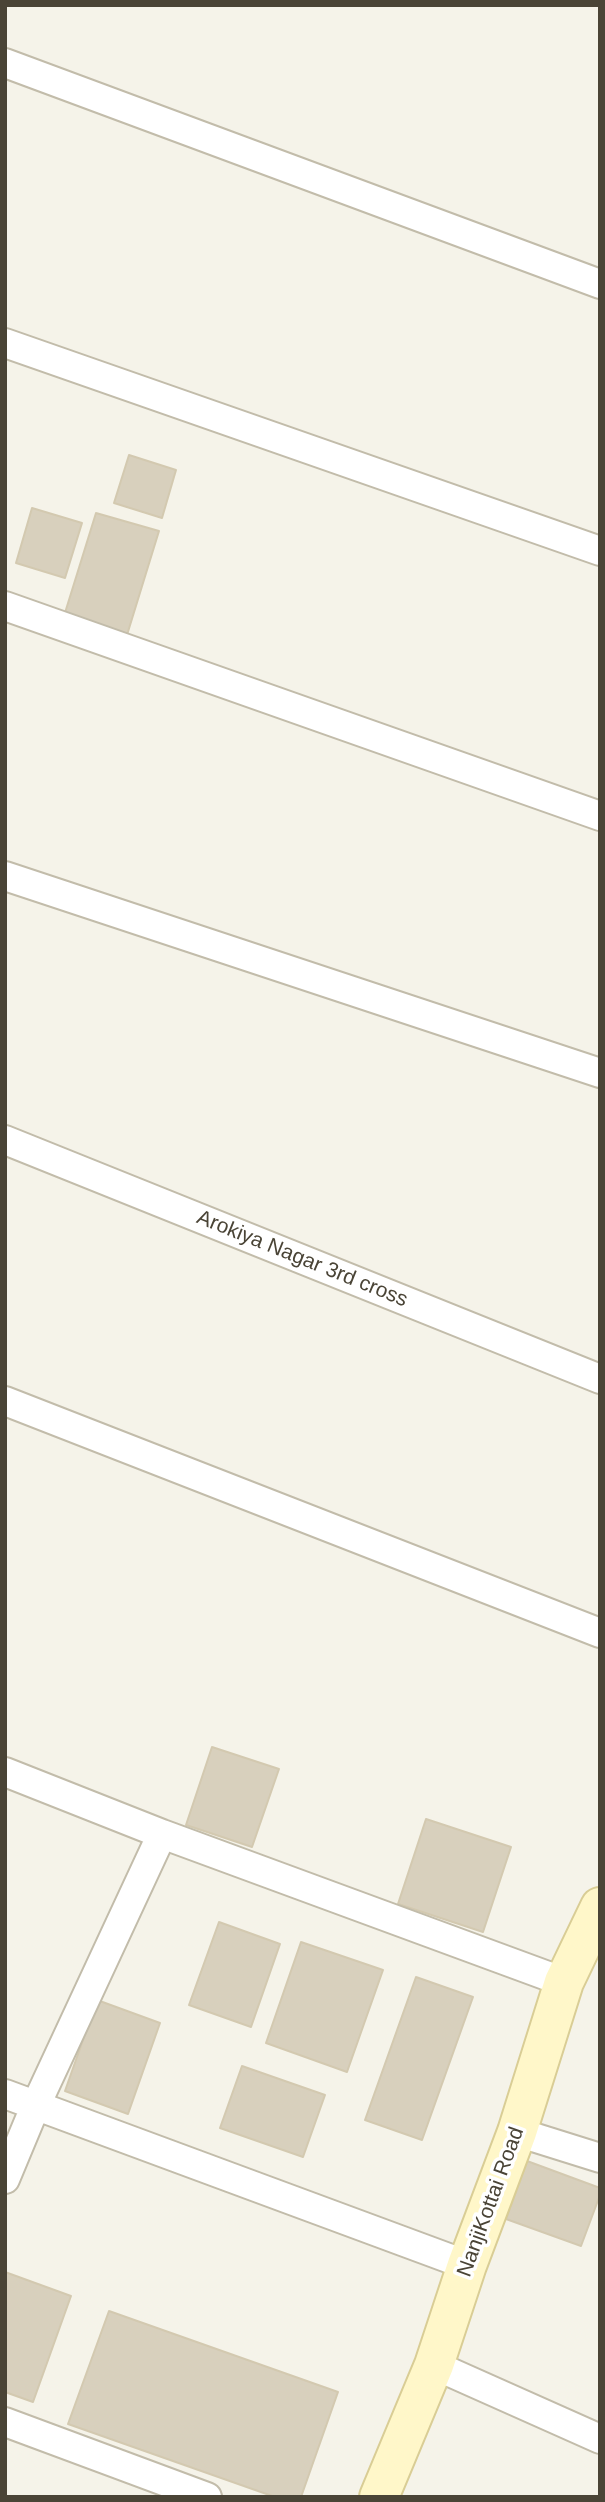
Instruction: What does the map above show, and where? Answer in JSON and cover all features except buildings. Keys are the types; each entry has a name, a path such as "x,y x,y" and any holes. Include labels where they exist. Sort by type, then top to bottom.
{"main road":[{"name":"NanjiKottai Road","path":"379,2497 434,2365 467,2265 517,2132 564,1982 600,1907"}],"street":[{"path":"5,63 600,284"},
{"path":"5,343 600,551"},
{"path":"5,606 600,816"},
{"path":"5,876 600,1073"},
{"name":"Arokiya Nagar 3rd cross","path":"5,1140 600,1379"},
{"path":"5,1401 600,1633"},
{"path":"5,1772 162,1834 564,1982"},
{"path":"5,2179 35,2107 162,1834"},
{"path":"5,2094 467,2265"},
{"path":"517,2132 600,2158"},
{"path":"434,2365 600,2439"},
{"path":"5,2422 207,2497"}]}
